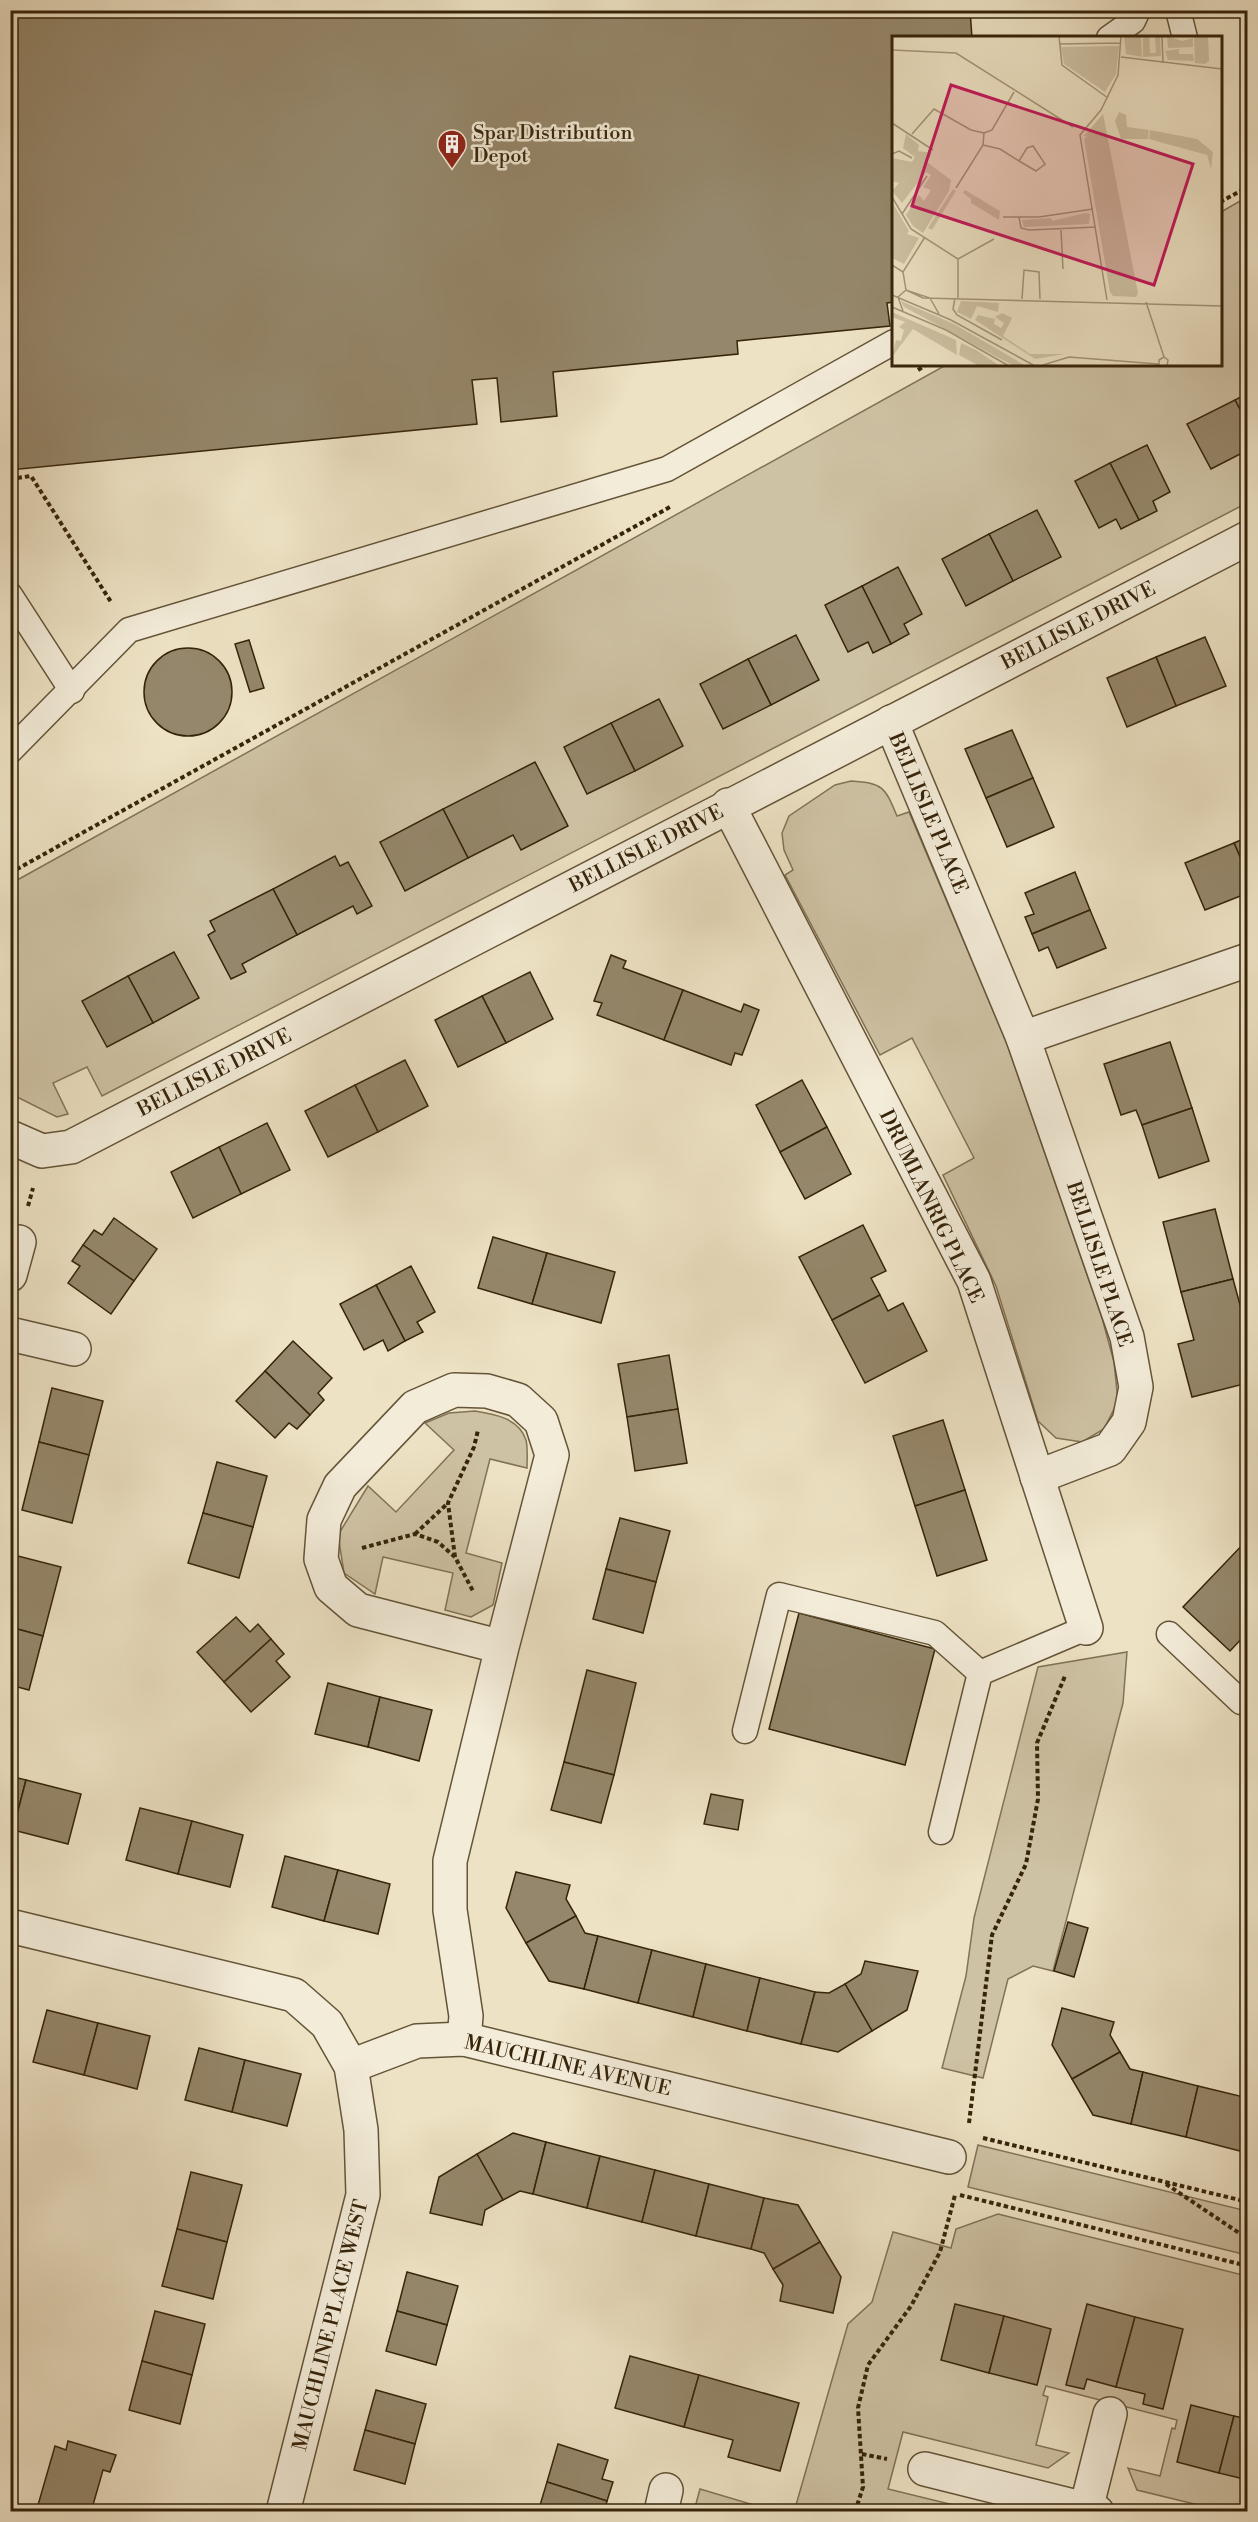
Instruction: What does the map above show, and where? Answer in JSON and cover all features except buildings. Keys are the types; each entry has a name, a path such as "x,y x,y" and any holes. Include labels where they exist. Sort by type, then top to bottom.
{"street":[{"name":"BELLISLE DRIVE","path":"42,1151 71,1147 1248,538"},
{"name":"BELLISLE PLACE","path":"891,722 1023,1038 1127,1337 1136,1386 1129,1422 1110,1449 1037,1477"},
{"name":"DRUMLANRIG PLACE","path":"728,806 974,1281 1086,1628"},
{"path":"1023,1038 1248,960"},
{"path":"10,1137 42,1151"},
{"path":"10,1275 19,1242"},
{"path":"10,1334 74,1349"},
{"path":"464,2039 466,2016 450,1910 450,1861 552,1455 541,1421 518,1400 487,1391 454,1390 415,1407 340,1486 324,1520 321,1558 331,1587 358,1610 502,1647"},
{"path":"10,1926 294,1995 327,2024 351,2066"},
{"name":"MAUCHLINE AVENUE","path":"351,2066 417,2041 464,2039 958,2146"},
{"name":"MAUCHLINE PLACE WEST","path":"283,2511 363,2195 361,2130 351,2066"},
{"path":"910,2465 1091,2510 1110,2414"}],"lane":[{"path":"1112,36 1133,21 1138,10"},
{"path":"1178,10 1184,36"},
{"path":"10,751 72,691 129,630 667,469 892,343"},
{"path":"10,595 72,691"},
{"path":"745,1731 779,1595 935,1632 980,1672"},
{"path":"980,1672 1086,1628"},
{"path":"1169,1634 1241,1702 1248,1695"},
{"path":"941,1832 980,1672"}],"path":[{"path":"1222,201 1248,187"},
{"path":"917,370 924,366"},
{"path":"10,479 31,476 129,630"},
{"path":"10,873 677,503"},
{"path":"19,1242 42,1151"},
{"path":"321,1558 415,1534 448,1503 474,1447 487,1391"},
{"path":"448,1503 455,1557 502,1647"},
{"path":"415,1534 438,1542 455,1557"},
{"path":"958,2146 992,1935 1026,1864 1038,1800 1037,1743 1086,1628"},
{"path":"979,2137 1248,2202"},
{"path":"1163,2182 1248,2240"},
{"path":"855,2511 862,2487 858,2408 868,2365 911,2306 940,2252 956,2194 1248,2266"},
{"path":"862,2454 910,2465"}],"shaded area":[{"path":"1247,197 1247,503 102,1096 87,1067 53,1083 68,1114 57,1117 11,1094 10,884 944,366 1222,366 1222,211"},
{"path":"851,781 870,783 882,788 897,816 909,812 1006,1041 1102,1318 1114,1362 1118,1401 1104,1429 1082,1442 1056,1438 1038,1421 996,1286 943,1175 974,1158 912,1038 880,1055 785,875 793,870 784,850 782,833 789,816 835,785"},
{"path":"475,1411 505,1418 512,1422 523,1433 527,1447 527,1468 490,1459 466,1553 502,1563 493,1605 471,1617 445,1610 453,1573 383,1557 375,1594 344,1573 338,1535 368,1486 396,1512 454,1450 425,1423 449,1413"},
{"path":"1127,1652 1123,1703 1053,1971 1033,1966 1008,1979 983,2078 942,2068 966,1976 974,1918 1038,1667"},
{"path":"978,2145 1247,2211 1247,2255 968,2187"},
{"path":"998,2214 1247,2276 1247,2511 1223,2511 1137,2490 1128,2468 1160,2476 1172,2428 1175,2429 1177,2420 1046,2386 1043,2395 1048,2397 1036,2445 1069,2453 1048,2468 903,2432 888,2489 978,2511 794,2512 848,2324 872,2302 893,2232 951,2248 956,2229"},
{"path":"700,2489 774,2511 694,2511"}],"place":[{"name":"Spar Distribution Depot","path":"452,170"}]}
